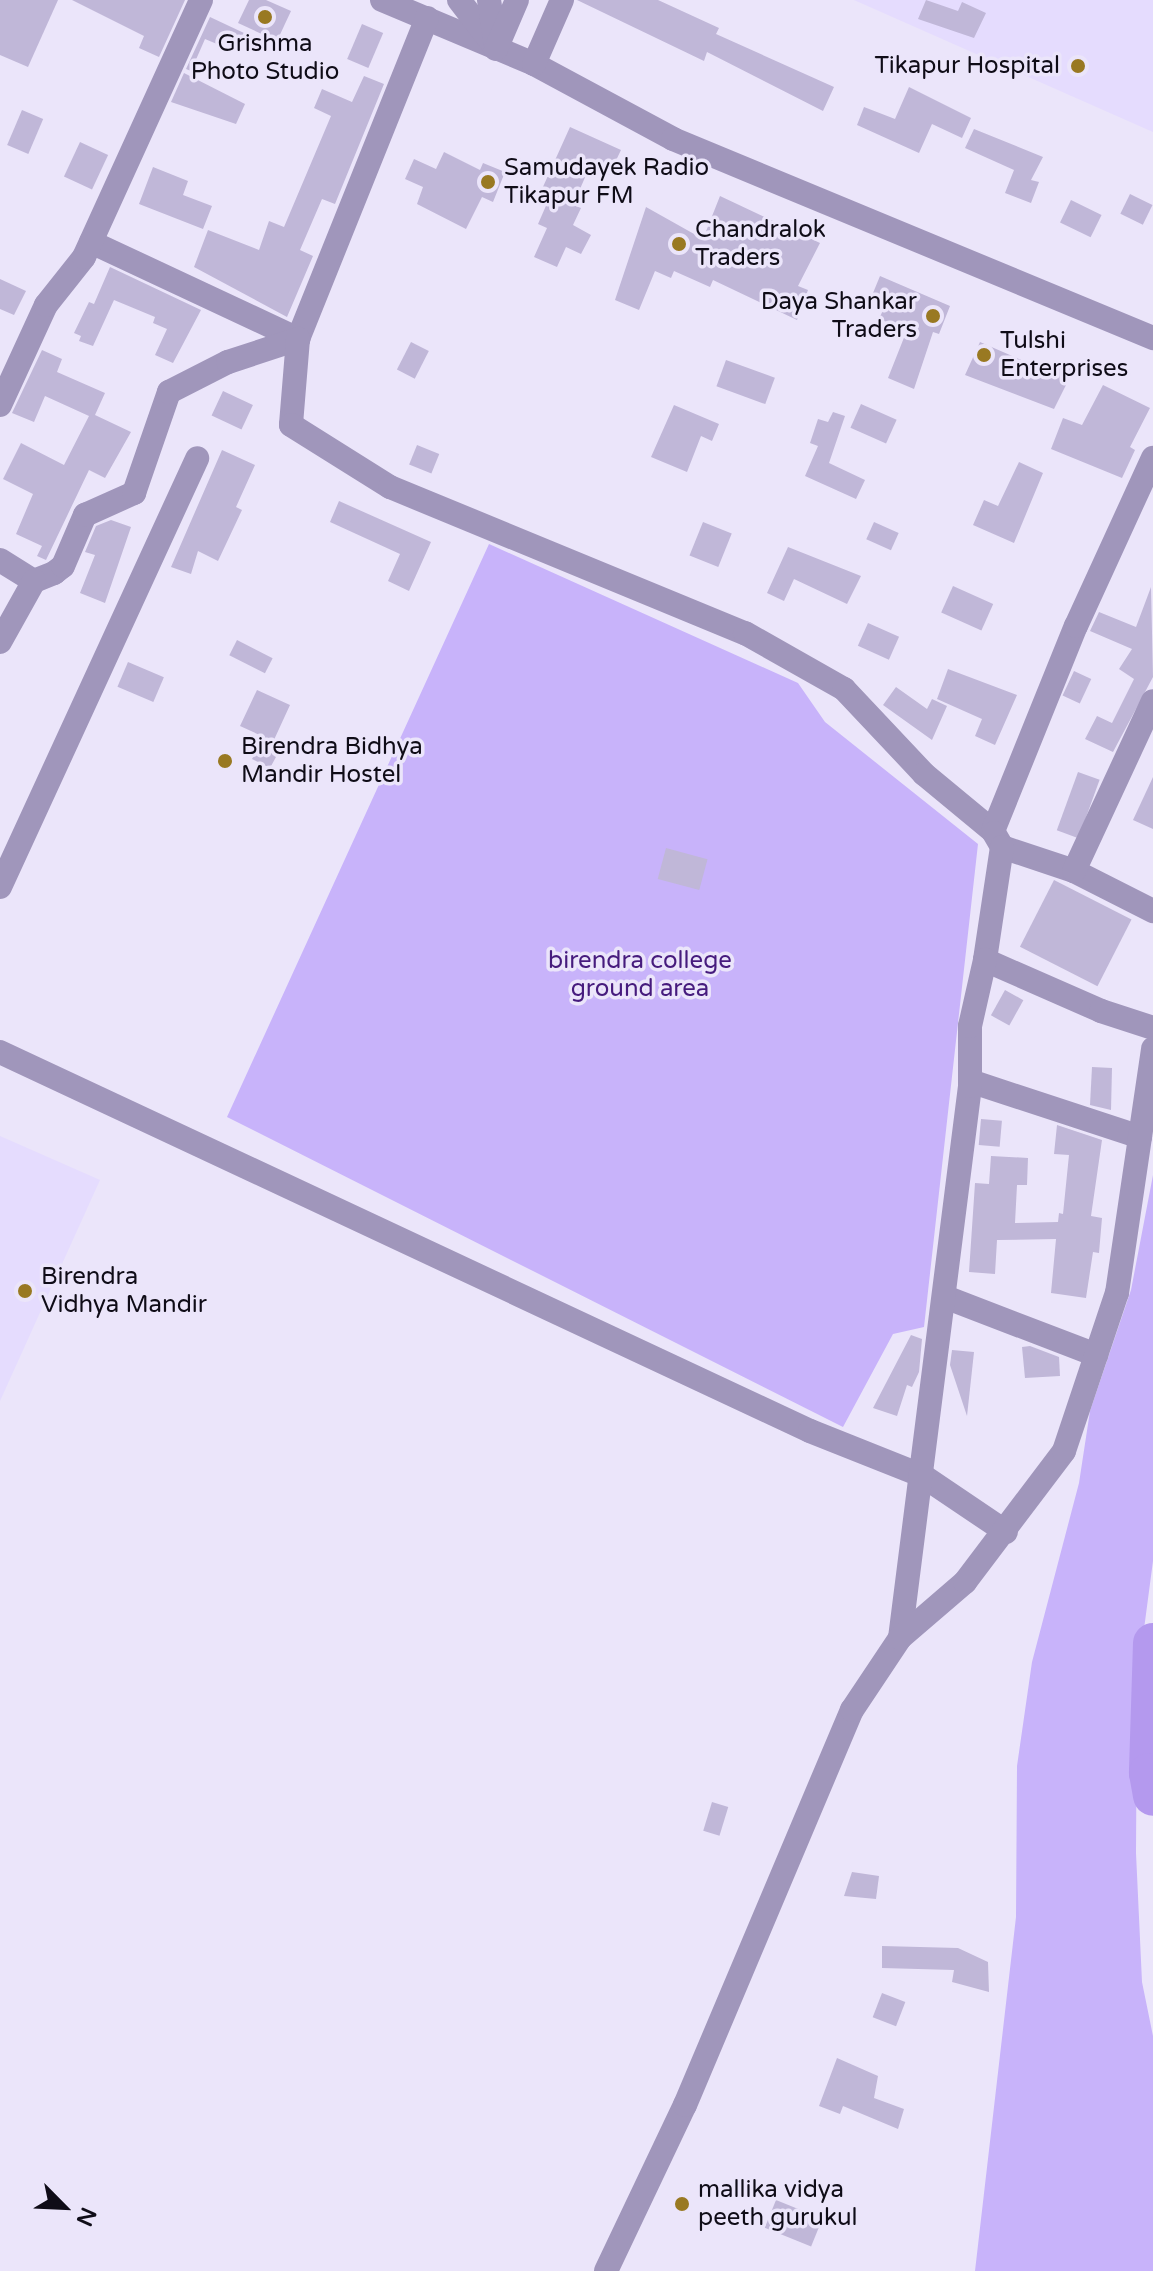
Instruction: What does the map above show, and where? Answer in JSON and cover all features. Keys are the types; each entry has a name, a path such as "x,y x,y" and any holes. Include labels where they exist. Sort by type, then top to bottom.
{"street":[{"path":"0,405 46,305 91,242 201,0"},
{"path":"382,0 534,64 673,139 1153,338"},
{"path":"459,0 496,49"},
{"path":"489,0 496,49"},
{"path":"496,49 517,0"},
{"path":"534,64 562,0"},
{"path":"427,18 298,339 291,425 390,487 745,633 844,689 924,774 998,839 1074,871 1153,911"},
{"path":"91,242 298,339"},
{"path":"0,642 34,581 63,566 85,515 134,493 169,392 228,362 298,339"},
{"path":"0,887 197,458"},
{"path":"900,1638 923,1476 970,1081 970,1026 985,960 998,839 1076,626 1153,458"},
{"path":"0,560 34,581"},
{"path":"1074,871 1153,701"},
{"path":"985,960 1153,1028"},
{"path":"606,2271 685,2105 852,1710 900,1638 965,1582 1006,1532 1064,1451 1117,1293 1153,1049"},
{"path":"0,1052 810,1431 923,1476 1006,1532"},
{"path":"970,1081 1140,1137"},
{"path":"945,1297 1096,1355"}],"shaded area":[{"name":"Tikapur Hospital","path":"854,0 1153,0 1153,132"},
{"name":"Birendra Vidhya Mandir","path":"0,1136 100,1180 0,1401"}],"green space":[{"name":"birendra college ground area","path":"489,544 798,683 825,722 978,844 924,1327 893,1334 843,1427 227,1117"},
{"path":"1153,1175 1153,1561 1137,1682 1136,1853 1142,1982 1153,2036 1153,2271 975,2271 1016,1917 1017,1766 1032,1662 1079,1483 1090,1411 1131,1290"}],"building":[{"path":"0,0 58,0 28,67 0,55"},
{"path":"72,0 185,0 159,57 139,48 144,36"},
{"name":"Grishma Photo Studio","path":"249,0 266,0 291,11 277,41 238,23"},
{"path":"577,0 658,0 719,28 716,34 834,87 823,111 707,52 704,61"},
{"path":"926,0 958,11 962,2 986,13 974,38 918,19"},
{"path":"210,17 244,33 236,52 205,39 191,71 186,69"},
{"path":"362,24 383,33 368,68 347,59"},
{"path":"184,73 245,104 236,124 171,102"},
{"path":"364,76 384,84 335,204 322,199 300,250 313,256 287,317 194,267 208,230 259,250 269,221 284,227 331,116 314,108 322,89 352,102"},
{"path":"909,87 971,118 962,138 932,124 919,153 857,125 864,107 895,119"},
{"path":"22,110 43,119 28,154 7,145"},
{"path":"570,127 621,150 609,175 590,166 573,205 581,208 573,225 591,235 581,254 566,247 557,267 534,257 547,228 538,224 552,192 542,189"},
{"path":"974,129 1043,157 1031,180 1039,182 1031,203 1005,193 1014,170 965,148"},
{"path":"80,142 108,155 92,190 64,176"},
{"path":"444,152 480,170 483,163 505,172 493,202 482,197 466,229 417,204 423,187 405,179 414,159 436,169"},
{"path":"153,167 188,181 183,195 212,206 203,229 139,204"},
{"path":"1130,194 1152,205 1143,225 1120,214"},
{"path":"720,196 820,243 798,286 808,290 797,320 713,280 710,287 674,271 671,278 655,271 639,310 615,300 646,207 703,239"},
{"path":"1071,200 1102,215 1091,237 1060,222"},
{"path":"110,267 201,310 173,363 155,355 167,329 153,323 155,317 114,300 93,346 79,341 81,336 74,333 89,302 94,304"},
{"path":"880,276 950,306 939,334 933,332 914,389 888,378 907,330 879,319 888,299 873,293"},
{"path":"0,279 26,291 14,315 0,309"},
{"path":"411,342 429,351 415,379 397,370"},
{"path":"980,342 1049,372 1055,360 1074,369 1054,409 965,375"},
{"path":"42,350 62,359 57,372 105,393 95,415 131,432 105,478 89,470 46,560 37,556 42,546 16,534 33,494 3,479 21,443 64,465 89,416 45,396 34,422 12,413"},
{"path":"726,360 775,378 765,404 716,386"},
{"path":"1103,385 1150,408 1130,447 1135,450 1122,478 1051,449 1063,418 1082,425"},
{"path":"223,391 253,405 241,429 212,415"},
{"path":"861,404 897,420 886,444 850,428"},
{"path":"674,405 719,424 712,441 701,436 687,472 651,457"},
{"path":"833,412 845,416 829,463 865,480 856,499 805,476 818,446 810,443 818,419 828,422"},
{"path":"417,445 439,454 431,473 409,464"},
{"path":"222,450 255,465 236,507 242,510 218,561 198,551 191,574 171,567"},
{"path":"1019,462 1043,473 1014,543 973,525 984,500 998,506"},
{"path":"339,501 431,542 409,591 388,581 400,554 330,522"},
{"path":"111,520 131,527 105,603 80,593 95,555 85,552 96,526"},
{"path":"703,522 732,534 718,567 690,555"},
{"path":"874,522 899,533 891,550 866,539"},
{"path":"788,547 861,576 847,604 794,579 784,601 767,593"},
{"path":"953,586 993,604 981,630 941,612"},
{"path":"1151,587 1153,677 1113,752 1085,739 1097,716 1112,723 1134,679 1119,669 1132,649 1090,631 1099,612 1136,627"},
{"path":"868,623 899,637 889,660 858,646"},
{"path":"237,640 273,658 265,673 229,655"},
{"path":"128,662 164,677 153,702 117,687"},
{"path":"948,669 1017,695 995,745 975,736 982,719 937,699"},
{"path":"1074,671 1091,679 1080,704 1063,695"},
{"path":"896,687 927,709 932,699 947,706 932,740 883,705"},
{"path":"257,690 290,705 273,742 282,746 270,768 252,759 264,737 240,726"},
{"path":"1078,772 1100,780 1078,838 1057,830"},
{"path":"1153,777 1153,829 1133,820"},
{"path":"666,848 708,859 699,890 658,879"},
{"path":"1054,880 1132,919 1097,986 1020,947"},
{"path":"1005,990 1023,1000 1009,1026 991,1015"},
{"path":"1092,1067 1112,1068 1111,1110 1090,1105"},
{"path":"981,1119 1002,1121 1000,1147 979,1145"},
{"path":"1057,1125 1102,1140 1091,1216 1102,1218 1099,1253 1093,1252 1086,1298 1051,1293 1056,1239 997,1240 995,1274 969,1272 975,1183 989,1184 991,1156 1028,1158 1027,1185 1017,1185 1015,1223 1058,1222 1059,1213 1063,1214 1069,1155 1054,1154"},
{"path":"911,1335 922,1339 919,1372 912,1387 907,1385 897,1416 873,1408"},
{"path":"1030,1346 1059,1357 1060,1376 1025,1378 1022,1347"},
{"path":"952,1350 974,1352 967,1416 950,1365"},
{"path":"712,1802 728,1807 719,1836 703,1831"},
{"path":"852,1872 879,1876 876,1899 844,1896"},
{"path":"882,1946 958,1948 988,1962 989,1992 952,1982 954,1970 882,1968"},
{"path":"882,1993 905,2002 896,2026 873,2017"},
{"path":"837,2058 878,2076 874,2098 904,2109 898,2129 843,2106 840,2114 819,2106"},
{"path":"776,2200 822,2219 811,2247 765,2228"}],"waterway":[{"path":"1153,1643 1149,1773 1153,1796"}],"place":[{"name":"Grishma Photo Studio","path":"265,17"},
{"name":"Tikapur Hospital","path":"1078,66"},
{"name":"Samudayek Radio Tikapur FM","path":"488,182"},
{"name":"Chandralok Traders","path":"679,244"},
{"name":"Daya Shankar Traders","path":"933,316"},
{"name":"Tulshi Enterprises","path":"984,355"},
{"name":"Birendra Bidhya Mandir Hostel","path":"225,761"},
{"name":"Birendra Vidhya Mandir","path":"25,1291"},
{"name":"mallika vidya peeth gurukul","path":"682,2204"}]}
